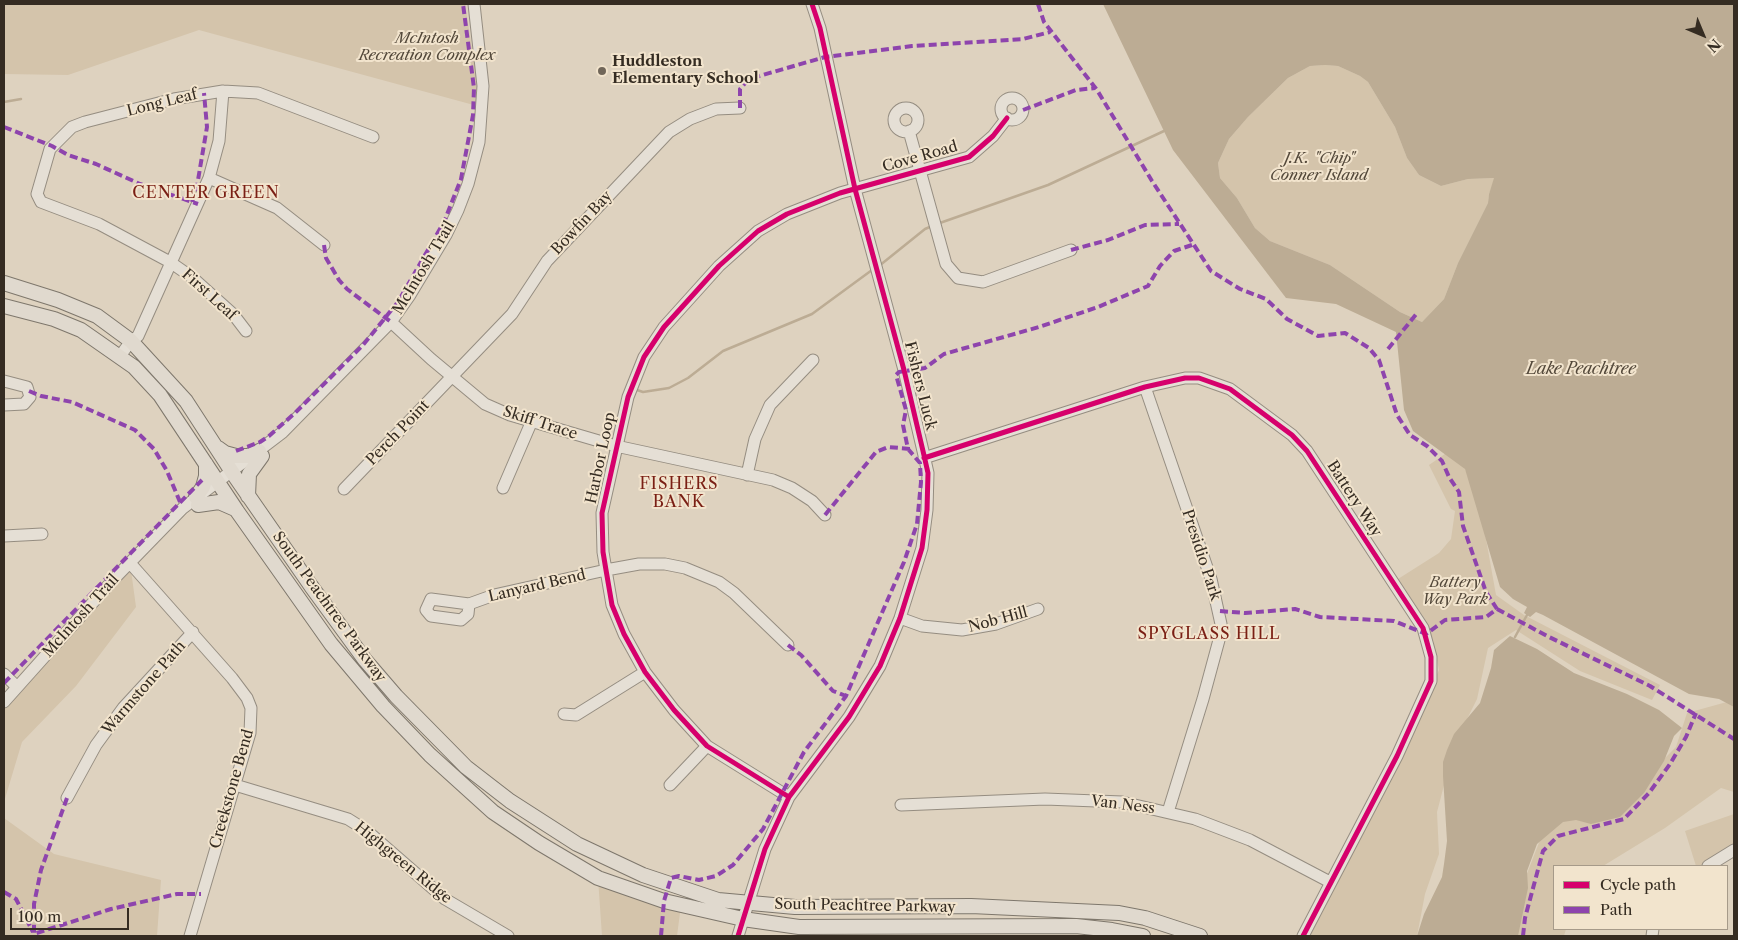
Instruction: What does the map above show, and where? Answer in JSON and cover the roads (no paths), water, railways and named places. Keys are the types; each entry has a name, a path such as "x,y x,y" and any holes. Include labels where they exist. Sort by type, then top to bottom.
{"main road":[{"name":"South Peachtree Parkway","path":"4,282 58,300 97,316 131,340 186,401 248,496 365,660 396,696 466,766 510,801 577,844 621,866 669,885 718,900 795,908 971,906 1119,912 1145,918 1200,936"},
{"name":"South Peachtree Parkway","path":"4,306 54,319 81,330 134,367 160,395 237,511 359,680 430,755 493,812 539,843 598,878 664,901 743,918 799,926 1076,926 1143,936"},
{"path":"215,446 225,453 236,456 260,454"},
{"path":"248,496 249,474 260,454"},
{"path":"206,464 206,476 197,501 218,502 237,511"}],"street":[{"name":"McIntosh Trail","path":"4,702 130,563 161,532 197,501 260,454 391,322 446,235 468,184 474,163 479,142 483,86 474,4"},
{"name":"Fishers Luck","path":"738,936 765,849 790,797 864,695 880,666 900,618 922,548 928,473 855,188 820,28 812,4"},
{"name":"Long Leaf","path":"78,216 41,202 38,198 40,182 50,149 64,134 85,122 174,99 223,91 258,93 372,138"},
{"path":"120,356 131,340 132,332 149,297 164,278 210,178 219,141 223,91"},
{"name":"Bowfin Bay","path":"452,377 512,314 534,277 570,235 669,132 690,119 716,109 740,108"},
{"name":"Cove Road","path":"855,188 969,157 993,136 1006,118"},
{"path":"909,131 946,264 958,278 970,282 982,282 1000,278 1071,250"},
{"path":"210,178 277,208 324,245"},
{"name":"Harbor Loop","path":"790,797 707,746 674,710 633,654 612,604 603,552 602,513 616,446 631,388 644,357 664,327 692,293 741,244 787,214 855,188"},
{"name":"First Leaf","path":"78,216 99,224 170,262 194,278 233,314 246,331"},
{"name":"Skiff Trace","path":"391,322 485,404 531,423 616,446 747,474 792,488 812,501 825,515"},
{"path":"747,474 760,424 770,405 813,360"},
{"name":"Perch Point","path":"344,489 452,377"},
{"name":"Battery Way","path":"924,458 1145,387 1185,378 1198,378 1230,389 1292,435 1323,474 1426,634 1431,657 1431,681 1397,756 1303,936"},
{"path":"4,381 27,387 30,397 24,404 4,405"},
{"name":"Presidio Park","path":"1145,387 1211,579 1218,606 1220,624 1219,640 1205,691 1168,812"},
{"path":"503,488 531,423"},
{"path":"4,536 42,534"},
{"name":"Creekstone Bend","path":"130,563 237,683 251,708 250,733 190,936"},
{"name":"Lanyard Bend","path":"469,604 494,595 606,570 638,564 665,564 706,576 734,593 788,645"},
{"name":"Nob Hill","path":"900,618 922,626 962,630 996,624 1038,609"},
{"name":"Warmstone Path","path":"67,798 96,745 123,708 193,632"},
{"path":"564,714 576,715 645,672"},
{"path":"4,674 17,687"},
{"path":"670,785 707,746"},
{"name":"Highgreen Ridge","path":"235,785 348,819 367,830 445,899 508,936"},
{"name":"Van Ness","path":"901,805 1044,799 1122,802 1168,812 1250,840 1330,882"},
{"path":"1710,865 1734,850"}],"water":[{"name":"Lake Peachtree","path":"1103,4 1734,4 1734,707 1719,699 1689,694 1543,615 1536,612 1530,617 1524,613 1527,607 1513,599 1500,587 1465,469 1413,431 1404,410 1396,332 1336,304 1286,298 1173,150","holes":["1310,66 1338,66 1360,76 1368,82 1395,127 1407,158 1419,175 1441,186 1468,179 1494,178 1488,203 1458,263 1444,299 1422,322 1400,312 1330,265 1270,241 1255,228 1237,198 1220,178 1218,163 1229,139 1248,117 1288,78"]},
{"path":"1510,636 1537,649 1574,673 1627,694 1659,710 1682,728 1674,736 1664,761 1644,793 1620,817 1591,824 1576,820 1563,822 1537,844 1527,871 1528,888 1518,936 1417,936 1424,914 1442,877 1444,864 1447,841 1443,762 1454,734 1480,703 1491,668 1494,650"}],"waterway":[{"path":"4,102 21,99"},
{"path":"937,224 1048,185 1164,131"},
{"path":"879,266 925,229 932,226"},
{"path":"634,389 643,392 669,388 688,378 723,351 812,314 872,270"},
{"path":"1515,637 1527,615"}],"place":[{"name":"Huddleston Elementary School","path":"602,71"}],"district":[{"name":"CENTER GREEN","path":"206,193"},
{"name":"FISHERS BANK","path":"679,493"},
{"name":"SPYGLASS HILL","path":"1209,634"}],"park label":[{"name":"McIntosh Recreation Complex","path":"427,48"},
{"name":"J.K. \"Chip\" Conner Island","path":"1319,168"},
{"name":"Battery Way Park","path":"1455,592"}]}
